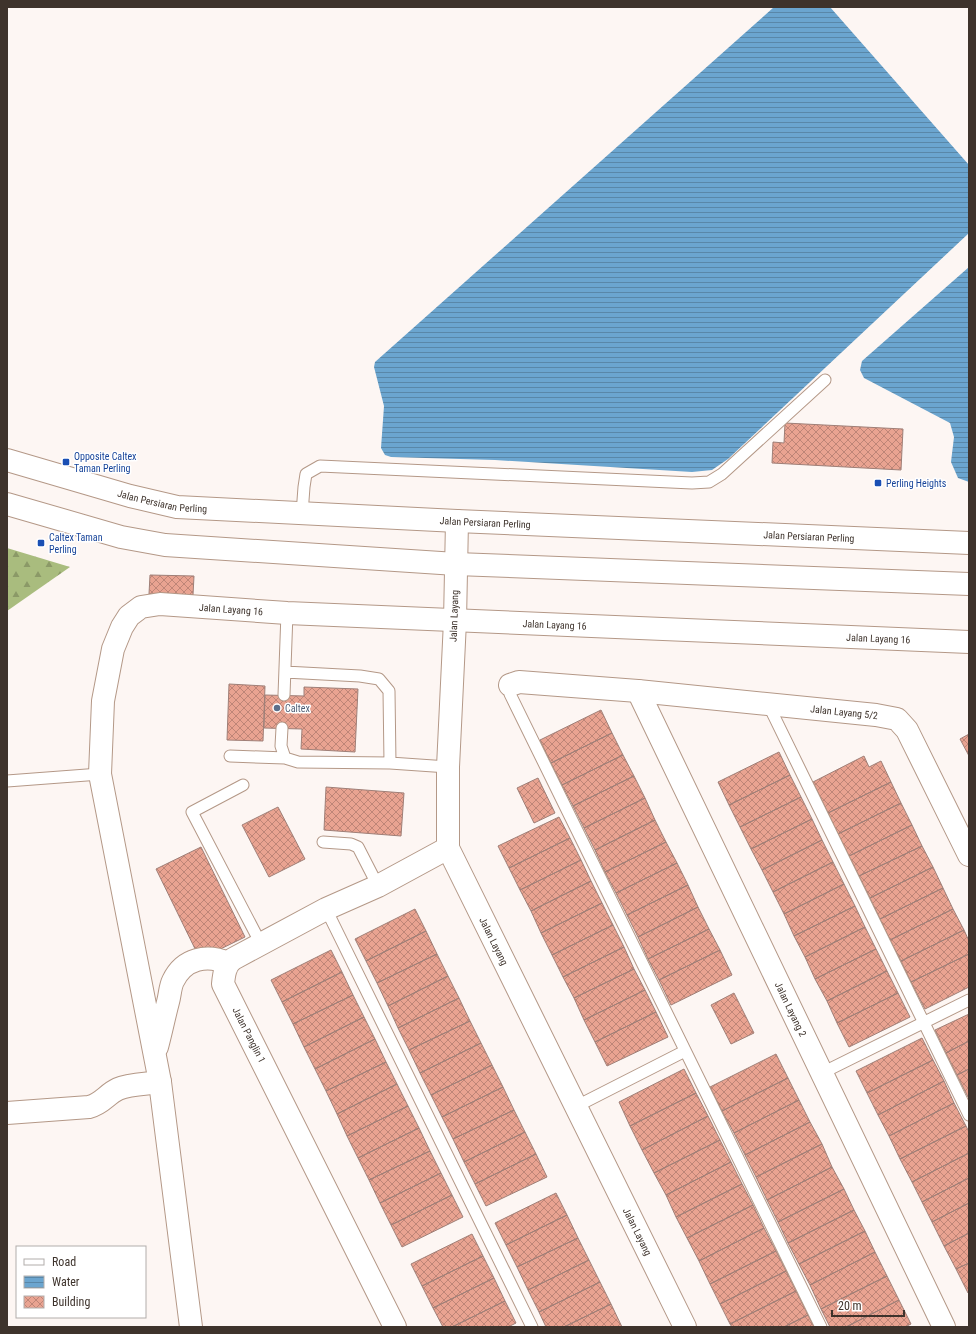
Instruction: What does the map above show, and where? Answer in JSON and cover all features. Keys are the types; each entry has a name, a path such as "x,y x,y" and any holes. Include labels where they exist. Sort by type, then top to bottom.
{"street":[{"name":"Jalan Persiaran Perling","path":"7,460 130,496 177,507 457,522 969,543"},
{"path":"7,504 121,537 165,545 456,564 969,584"},
{"name":"Jalan Layang","path":"457,522 455,621 448,767 448,848 685,1327"},
{"name":"Jalan Layang 16","path":"100,774 102,701 114,649 122,627 129,616 141,607 160,604 287,613 455,621 969,642"},
{"name":"Jalan Layang 5/2","path":"510,685 519,682 638,691 876,714 897,719 907,730 969,855"},
{"name":"Jalan Layang 2","path":"638,691 944,1327"},
{"path":"100,774 160,1082 191,1327"},
{"path":"155,1055 173,982 183,967 193,961 204,958 218,959 228,963 326,909 378,886 448,848"},
{"name":"Jalan Panglin 1","path":"228,963 224,975 224,984 395,1327"},
{"path":"7,1113 96,1106 110,1093 120,1088 160,1082"}],"lane":[{"path":"302,514 306,474 320,466 684,483 709,482 722,474 825,380"},
{"path":"284,695 287,613"},
{"path":"285,672 360,676 379,679 389,691 390,763"},
{"path":"510,685 510,694 821,1327"},
{"path":"768,704 969,1114"},
{"path":"282,728 281,746 285,758"},
{"path":"230,756 285,758 298,762 390,763 448,767"},
{"path":"7,782 100,774"},
{"path":"243,785 192,812 261,944"},
{"path":"323,842 351,844 358,848 378,886"},
{"path":"326,909 532,1327"},
{"path":"822,1073 969,1000"},
{"path":"575,1107 685,1051"}],"green space":[{"path":"7,548 70,567 7,611"}],"water":[{"path":"774,7 830,7 969,165 969,233 728,459 712,470 692,472 495,460 391,457 385,455 381,448 384,406 374,367 375,362"},
{"path":"969,267 969,482 958,478 951,462 954,437 950,423 864,378 860,370 862,361"}],"building":[{"path":"785,423 903,429 901,470 772,463 773,442 784,443"},
{"path":"150,575 194,576 193,595 149,594"},
{"path":"229,684 265,686 263,741 227,740"},
{"path":"304,687 358,689 355,752 301,749 302,729 264,728 265,695 304,696"},
{"path":"601,710 612,733 551,763 540,740"},
{"path":"612,733 623,755 562,785 551,763"},
{"path":"969,734 969,756 960,739"},
{"path":"779,752 790,775 729,805 718,782"},
{"path":"623,755 634,776 573,806 562,785"},
{"path":"864,756 869,767 881,761 891,782 828,813 813,782"},
{"path":"790,775 801,797 740,827 729,805"},
{"path":"634,776 645,798 584,828 573,806"},
{"path":"538,778 555,813 534,823 517,788"},
{"path":"891,782 901,803 838,834 828,813"},
{"path":"326,787 404,793 401,836 324,830"},
{"path":"801,797 812,819 751,849 740,827"},
{"path":"645,798 655,820 595,850 584,828"},
{"path":"901,803 912,825 849,856 838,834"},
{"path":"278,807 305,859 269,877 242,825"},
{"path":"559,817 570,838 509,868 498,846"},
{"path":"812,819 822,840 762,870 751,849"},
{"path":"655,820 666,842 605,872 595,850"},
{"path":"912,825 922,846 859,876 849,856"},
{"path":"570,838 581,860 520,890 509,868"},
{"path":"822,840 833,862 773,892 762,870"},
{"path":"666,842 677,863 616,893 605,872"},
{"path":"922,846 933,867 870,898 859,876"},
{"path":"201,847 245,937 200,959 156,869"},
{"path":"581,860 591,881 531,911 520,890"},
{"path":"833,862 844,884 784,914 773,892"},
{"path":"677,863 688,885 627,915 616,893"},
{"path":"933,867 943,888 880,919 870,898"},
{"path":"591,881 602,903 541,933 531,911"},
{"path":"844,884 855,906 794,936 784,914"},
{"path":"688,885 698,907 638,937 627,915"},
{"path":"943,888 953,909 890,940 880,919"},
{"path":"602,903 613,925 552,955 541,933"},
{"path":"855,906 865,927 805,957 794,936"},
{"path":"698,907 709,929 648,959 638,937"},
{"path":"415,909 426,931 366,961 355,939"},
{"path":"953,909 964,930 901,961 890,940"},
{"path":"613,925 624,947 563,977 552,955"},
{"path":"865,927 876,949 815,979 805,957"},
{"path":"709,929 720,950 659,980 648,959"},
{"path":"964,930 969,941 969,954 911,982 901,961"},
{"path":"426,931 437,954 377,983 366,961"},
{"path":"624,947 634,969 574,998 563,977"},
{"path":"876,949 887,971 827,1001 815,979"},
{"path":"331,950 342,972 282,1002 271,980"},
{"path":"720,950 732,975 671,1005 659,980"},
{"path":"437,954 448,976 388,1006 377,983"},
{"path":"969,954 969,987 925,1009 911,982"},
{"path":"634,969 645,990 584,1020 574,998"},
{"path":"887,971 898,993 837,1023 827,1001"},
{"path":"342,972 353,995 293,1024 282,1002"},
{"path":"448,976 459,998 398,1028 388,1006"},
{"path":"645,990 656,1012 595,1042 584,1020"},
{"path":"734,993 754,1033 731,1044 711,1005"},
{"path":"898,993 910,1017 849,1047 837,1023"},
{"path":"353,995 364,1017 304,1047 293,1024"},
{"path":"459,998 470,1021 409,1050 398,1028"},
{"path":"656,1012 668,1037 607,1066 595,1042"},
{"path":"969,1014 969,1041 946,1053 935,1030"},
{"path":"364,1017 375,1039 315,1069 304,1047"},
{"path":"470,1021 481,1043 420,1073 409,1050"},
{"path":"922,1038 933,1060 867,1093 856,1071"},
{"path":"375,1039 386,1062 326,1091 315,1069"},
{"path":"969,1041 969,1069 957,1075 946,1053"},
{"path":"481,1043 492,1065 431,1095 420,1073"},
{"path":"776,1054 788,1078 722,1111 710,1087"},
{"path":"933,1060 944,1081 878,1115 867,1093"},
{"path":"386,1062 397,1084 337,1114 326,1091"},
{"path":"492,1065 503,1087 442,1117 431,1095"},
{"path":"684,1069 696,1093 630,1126 619,1102"},
{"path":"969,1069 969,1097 968,1097 957,1075"},
{"path":"788,1078 799,1100 734,1133 722,1111"},
{"path":"944,1081 954,1103 889,1136 878,1115"},
{"path":"397,1084 408,1106 347,1136 337,1114"},
{"path":"503,1087 514,1110 453,1139 442,1117"},
{"path":"696,1093 708,1116 642,1150 630,1126"},
{"path":"799,1100 810,1122 745,1155 734,1133"},
{"path":"954,1103 966,1126 900,1159 889,1136"},
{"path":"408,1106 419,1128 358,1158 347,1136"},
{"path":"514,1110 525,1132 464,1162 453,1139"},
{"path":"708,1116 720,1140 654,1173 642,1150"},
{"path":"810,1122 822,1144 756,1177 745,1155"},
{"path":"966,1126 969,1132 969,1153 912,1182 900,1159"},
{"path":"419,1128 430,1151 369,1180 358,1158"},
{"path":"525,1132 536,1154 475,1184 464,1162"},
{"path":"720,1140 731,1162 666,1195 654,1173"},
{"path":"822,1144 832,1167 767,1200 756,1177"},
{"path":"430,1151 441,1173 380,1203 369,1180"},
{"path":"969,1153 969,1178 922,1202 912,1182"},
{"path":"536,1154 547,1177 486,1206 475,1184"},
{"path":"731,1162 742,1184 676,1217 666,1195"},
{"path":"832,1167 844,1189 778,1222 767,1200"},
{"path":"441,1173 452,1195 391,1225 380,1203"},
{"path":"969,1178 969,1203 932,1222 922,1202"},
{"path":"742,1184 753,1205 687,1238 676,1217"},
{"path":"844,1189 854,1210 788,1243 778,1222"},
{"path":"556,1193 567,1215 506,1245 495,1223"},
{"path":"452,1195 463,1217 402,1247 391,1225"},
{"path":"969,1203 969,1233 944,1246 932,1222"},
{"path":"753,1205 764,1228 699,1261 687,1238"},
{"path":"854,1210 865,1231 799,1264 788,1243"},
{"path":"567,1215 578,1238 517,1267 506,1245"},
{"path":"764,1228 776,1251 710,1284 699,1261"},
{"path":"865,1231 875,1252 810,1285 799,1264"},
{"path":"969,1233 969,1263 956,1269 944,1246"},
{"path":"472,1234 483,1256 422,1286 411,1264"},
{"path":"578,1238 589,1260 528,1290 517,1267"},
{"path":"776,1251 786,1271 720,1304 710,1284"},
{"path":"875,1252 887,1276 821,1309 810,1285"},
{"path":"483,1256 494,1278 433,1308 422,1286"},
{"path":"589,1260 600,1282 539,1312 528,1290"},
{"path":"969,1263 969,1293 968,1293 956,1269"},
{"path":"786,1271 796,1291 730,1324 720,1304"},
{"path":"887,1276 899,1300 846,1327 830,1327 821,1309"},
{"path":"494,1278 505,1301 452,1327 443,1327 433,1308"},
{"path":"600,1282 611,1304 564,1327 546,1327 539,1312"},
{"path":"796,1291 808,1315 784,1327 732,1327 730,1324"},
{"path":"899,1300 911,1324 905,1327 846,1327"},
{"path":"505,1301 516,1323 508,1327 452,1327"},
{"path":"611,1304 622,1327 564,1327"},
{"path":"808,1315 814,1327 784,1327"}],"place":[{"name":"Opposite Caltex Taman Perling","path":"66,462"},
{"name":"Perling Heights","path":"878,483"},
{"name":"Caltex Taman Perling","path":"41,543"},
{"name":"Caltex","path":"277,708"}]}
